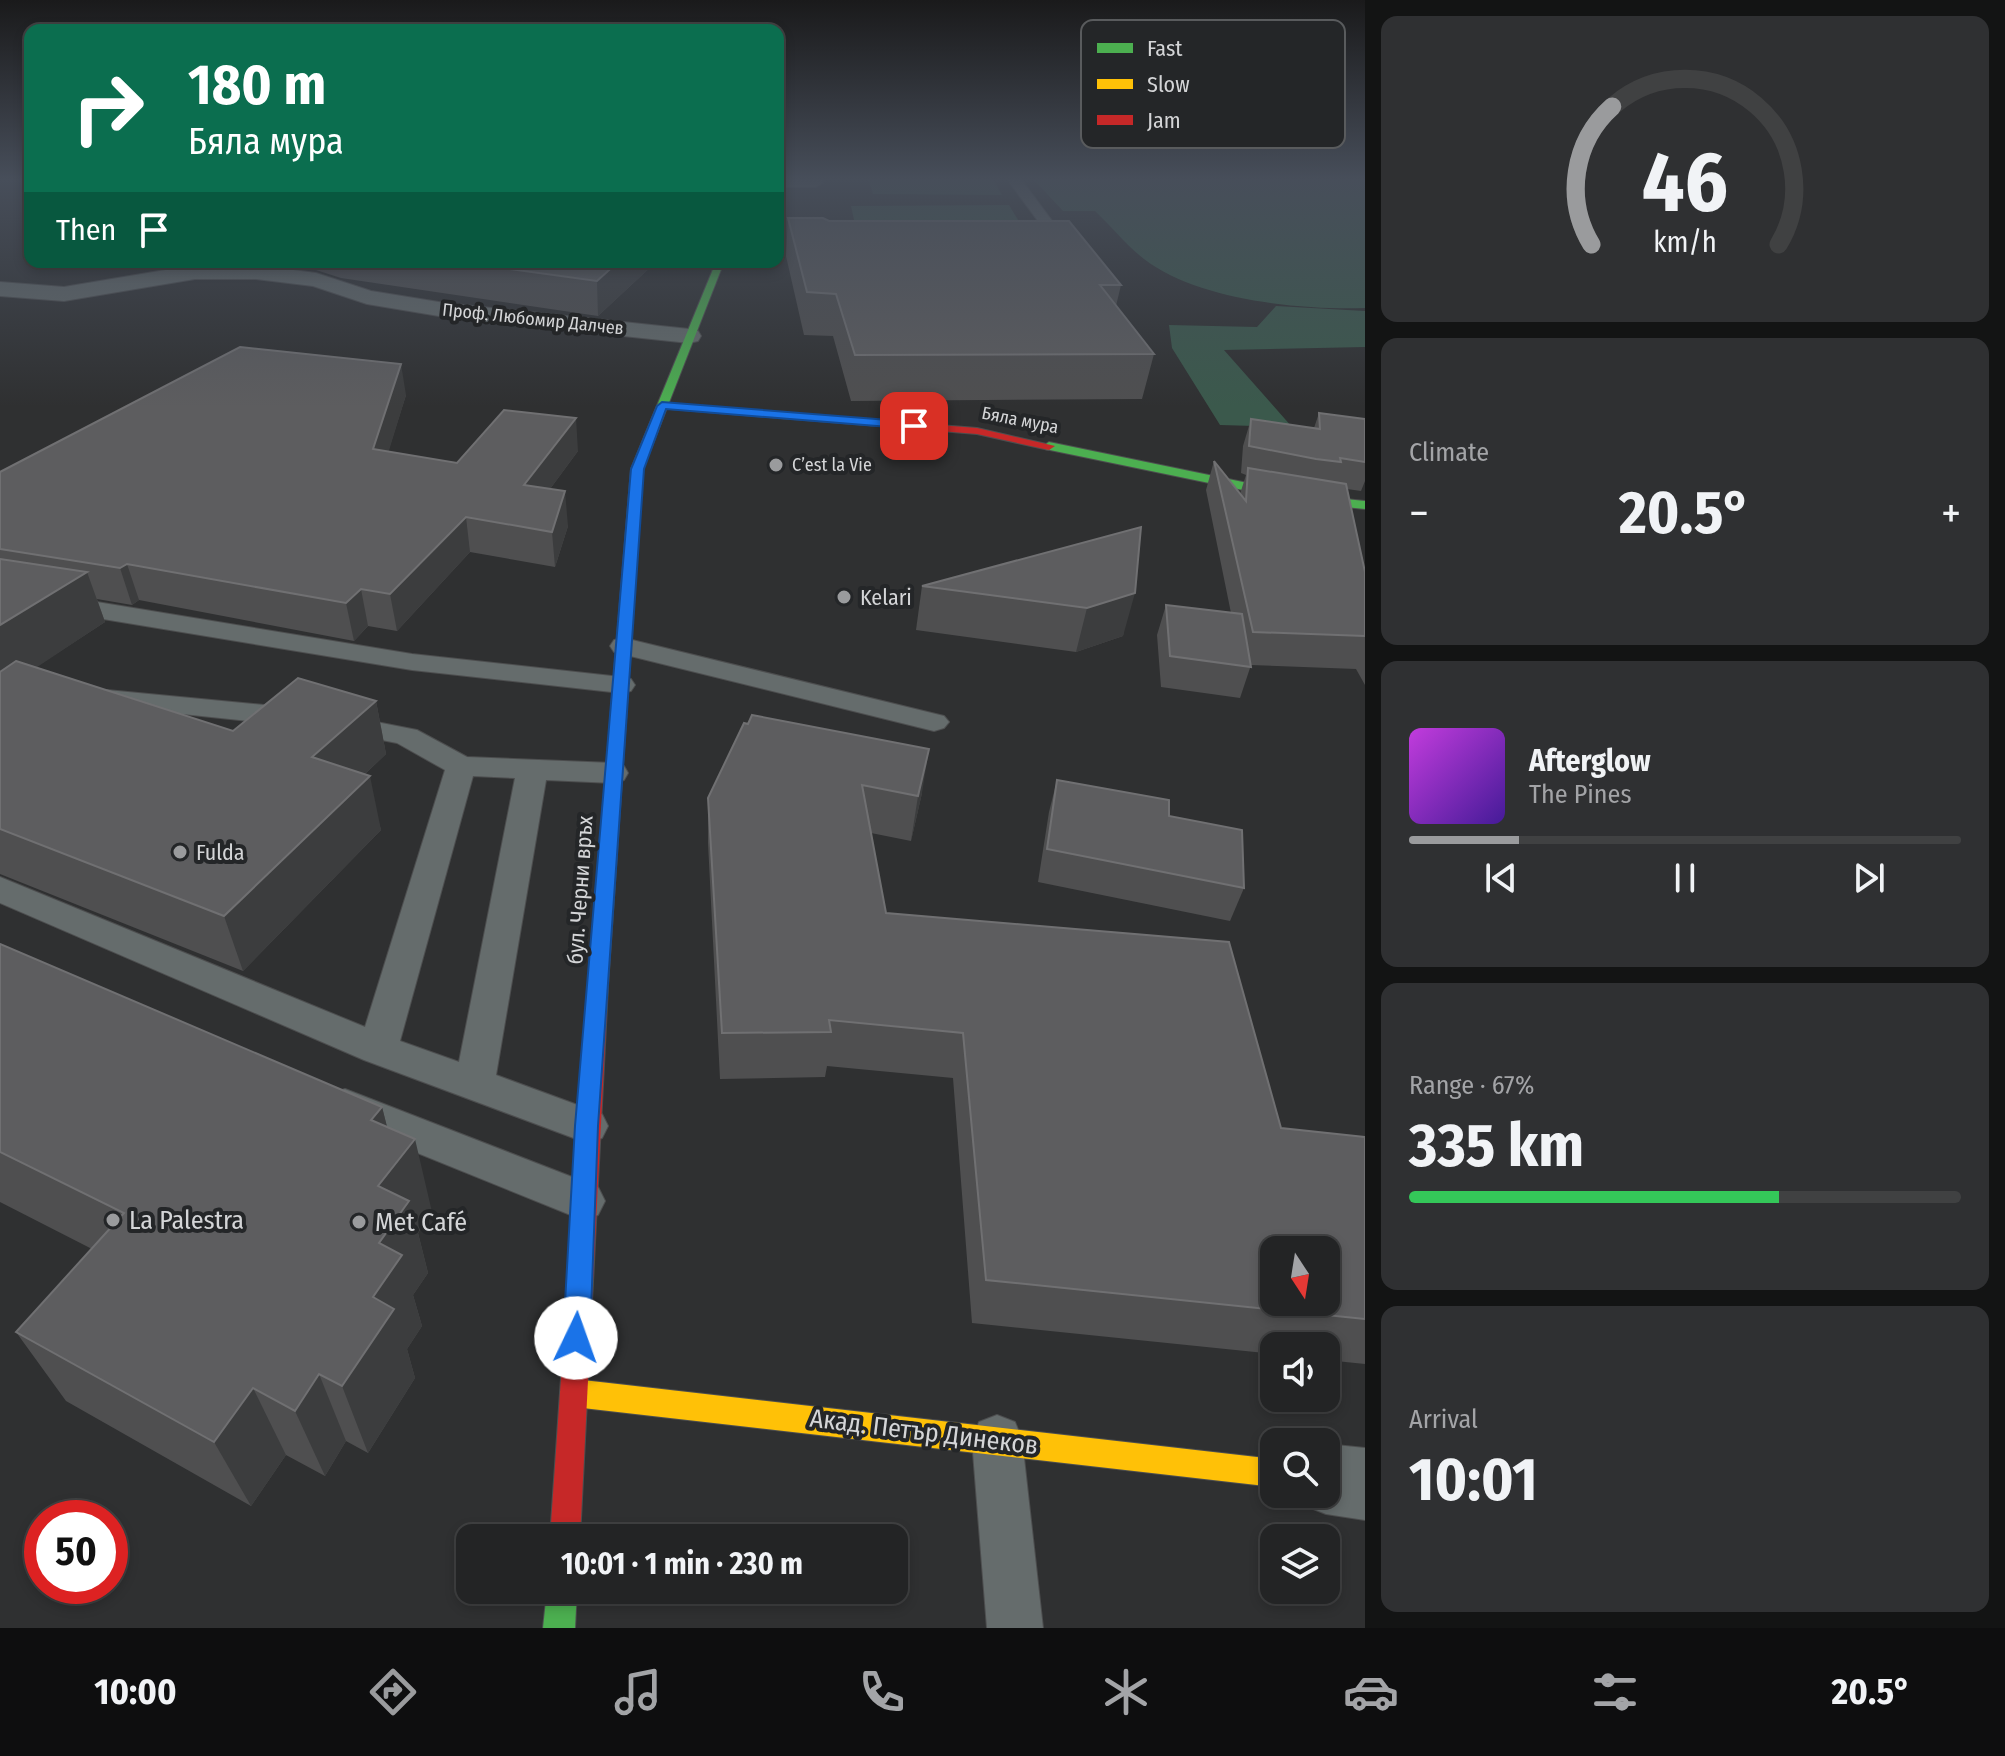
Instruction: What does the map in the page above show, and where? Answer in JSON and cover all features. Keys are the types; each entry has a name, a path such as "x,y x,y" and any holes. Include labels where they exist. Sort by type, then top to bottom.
{"main road":[{"name":"бул. Черни връх","path":"566,1524 587,1126 637,469 717,268"},
{"name":"Бяла мура","path":"662,406 977,431 1306,499 1365,505"},
{"name":"Акад. Петър Динеков","path":"574,1393 1260,1471"},
{"path":"559,1628 561,1604"}],"street":[{"name":"Проф. Любомир Далчев","path":"0,289 64,294 195,272 256,272 316,280 367,297 445,310 689,336"},
{"path":"1340,1481 1365,1484"}],"lane":[{"path":"1064,255 1084,274"},
{"path":"0,594 412,662 621,685"},
{"path":"624,646 934,722"},
{"path":"73,695 307,718 406,736 461,766 613,773"},
{"path":"378,1049 461,766"},
{"path":"474,1085 532,769"},
{"path":"0,889 378,1049 587,1126"},
{"path":"306,1090 583,1201"},
{"path":"997,1440 1015,1628"}],"green space":[{"path":"1139,255 1365,255 1365,308 1310,307 1250,300 1192,284"},
{"path":"1276,306 1365,311 1365,347 1224,350 1292,427 1220,425 1172,348 1169,325 1257,327"}],"building":[{"path":"797,255 1097,255 1121,285 1100,285 1154,354 855,355 836,294 807,292"},
{"path":"503,268 611,268 597,281"},
{"path":"240,347 401,364 373,449 457,463 504,410 576,418 524,485 565,491 552,532 466,517 390,594 361,589 346,603 127,564 120,568 0,549 0,472"},
{"path":"1319,413 1365,419 1365,462 1340,458 1341,462 1316,459 1249,446 1251,419 1320,429"},
{"path":"1214,461 1246,501 1248,468 1346,484 1365,572 1365,636 1253,632"},
{"path":"1141,527 1135,593 1087,608 922,586"},
{"path":"0,559 87,572 0,625"},
{"path":"1166,605 1242,614 1251,667 1170,656"},
{"name":"Fulda","path":"16,661 233,731 298,678 376,701 312,757 370,776 224,916 0,829 0,672"},
{"path":"752,715 929,749 918,796 862,785 886,913 1229,942 1281,1128 1365,1137 1365,1319 1336,1316 1340,1316 1340,1236 1260,1236 1260,1308 986,1280 963,1033 829,1020 831,1032 722,1033 708,798 744,723 748,724"},
{"path":"1057,780 1169,800 1169,816 1242,830 1244,888 1047,849"},
{"path":"0,944 382,1107 371,1120 415,1139 378,1186 409,1201 379,1243 402,1255 373,1297 394,1309 342,1386 319,1374 295,1411 253,1388 214,1442 16,1332 124,1213 0,1152"}],"traffic: fast":[{"path":"598,986 637,469 718,268"},
{"path":"1049,446 1306,499 1365,505"},
{"path":"559,1628 561,1604"}],"traffic: slow":[{"path":"574,1393 1260,1471"}],"traffic: jam":[{"path":"662,406 977,431 1049,446"},
{"path":"566,1524 598,986"}],"place":[{"name":"C’est la Vie","path":"776,465"},
{"name":"Kelari","path":"844,597"},
{"name":"Fulda","path":"180,852"},
{"name":"La Palestra","path":"113,1220"},
{"name":"Met Café","path":"359,1222"}],"route":[{"path":"576,1338 587,1126 637,469 662,406 914,426"}]}
